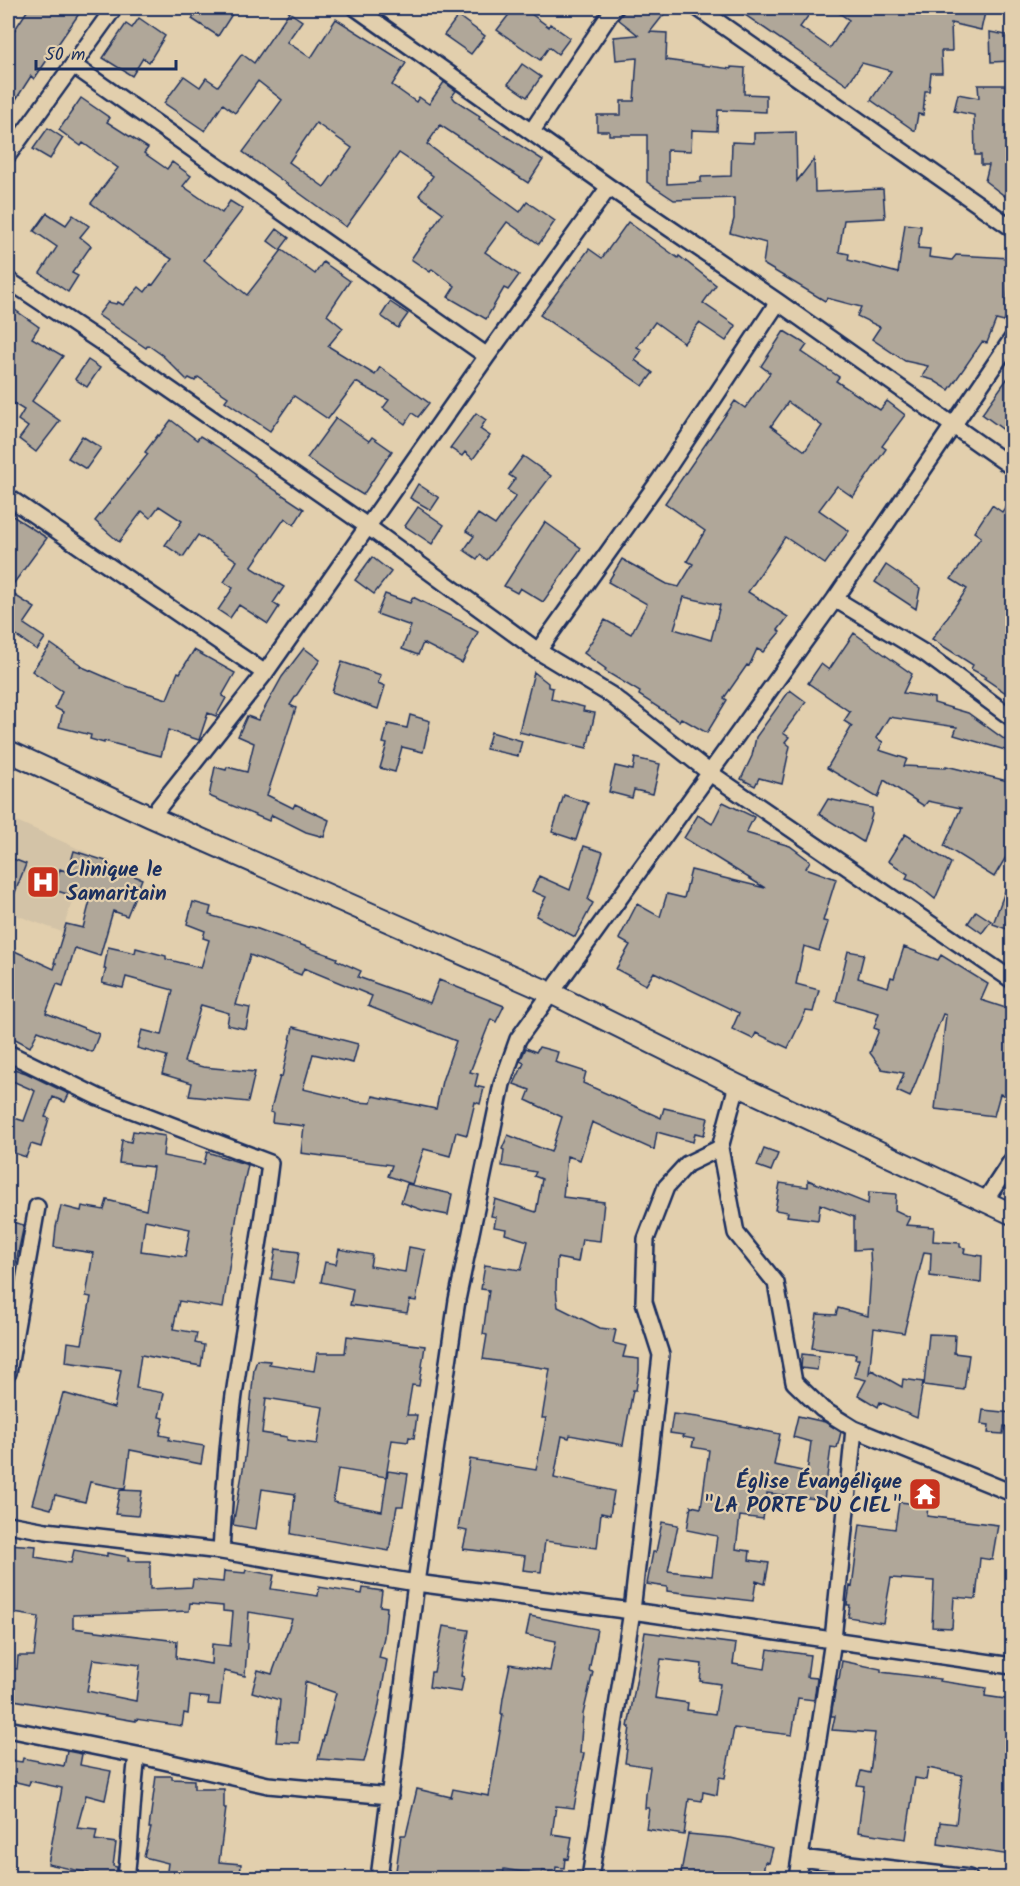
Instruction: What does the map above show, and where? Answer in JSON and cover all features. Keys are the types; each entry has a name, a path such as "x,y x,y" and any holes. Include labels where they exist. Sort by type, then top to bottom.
{"street":[{"path":"8,155 114,8"},
{"path":"356,8 1012,467"},
{"path":"532,131 614,8"},
{"path":"698,8 1012,228"},
{"path":"73,65 487,356"},
{"path":"151,817 265,673 487,356 609,187"},
{"path":"8,280 367,526 538,651 611,695 710,773 1012,980"},
{"path":"538,651 661,477 778,302"},
{"path":"379,1878 416,1583 457,1300 502,1084 518,1039 836,599 1012,339"},
{"path":"8,497 265,673"},
{"path":"836,599 926,654 1012,718"},
{"path":"8,752 552,993 737,1085 1012,1214"},
{"path":"8,1053 98,1096 270,1163 265,1209 234,1396 225,1476 221,1551"},
{"path":"737,1085 720,1148 736,1233 776,1283 794,1382 822,1409 854,1429 1012,1493"},
{"path":"590,1878 632,1611 661,1355 644,1302 646,1239 666,1187 687,1164 720,1148"},
{"path":"986,1201 1012,1160"},
{"path":"8,1373 37,1207"},
{"path":"797,1878 832,1640 854,1429"},
{"path":"8,1524 46,1531 221,1551 416,1583 632,1611 1012,1666"},
{"path":"8,1729 268,1785 390,1796"},
{"path":"126,1878 136,1755"},
{"path":"800,1858 969,1878"}],"shaded area":[{"name":"Clinique le Samaritain","path":"12,819 88,853 62,932 8,912 8,833"}],"building":[{"path":"29,8 83,8 34,79 31,76 8,112 8,40"},
{"path":"200,8 236,8 218,36 192,19"},
{"path":"514,8 523,8 549,27 550,24 570,38 558,54 549,47 540,60 497,30"},
{"path":"627,8 669,8 650,32 667,33 666,60 731,69 731,67 745,68 744,94 766,95 766,112 718,110 717,131 692,130 691,151 667,150 667,184 701,182 701,177 731,176 732,142 754,143 754,133 796,132 797,181 814,159 815,192 883,189 885,218 844,220 839,252 849,254 848,260 898,273 905,224 921,226 918,248 930,249 929,257 952,260 956,255 1010,258 1007,302 1012,303 1012,309 1004,322 996,320 987,343 982,342 949,390 933,380 922,377 928,366 905,361 872,339 880,327 857,316 861,307 827,298 825,301 763,264 766,243 730,233 734,219 734,198 674,200 647,182 647,135 609,135 609,131 597,131 597,115 621,115 621,101 634,101 637,58 616,60 614,37 638,35 618,19"},
{"path":"735,8 814,8 800,27 830,48 849,20 832,8 986,8 981,30 951,23 952,51 941,51 942,73 931,73 929,91 925,91 923,115 918,114 915,131 871,100 891,71 862,63 847,85"},
{"path":"289,12 302,21 287,42 311,58 336,19 406,63 392,85 416,102 419,97 429,104 444,82 456,91 452,96 455,100 480,116 479,119 543,160 528,183 440,125 427,144 520,212 527,202 555,221 539,244 507,222 485,252 519,275 508,290 504,288 486,319 448,297 455,286 432,269 430,272 411,259 443,213 419,195 433,176 399,153 346,227 243,152 282,100 258,81 235,113 223,104 205,131 164,103 184,76 200,87 206,78 218,86 242,54 254,63","holes":["316,123 352,148 324,187 289,162"]},
{"path":"458,16 485,36 471,54 444,35"},
{"path":"139,18 165,36 149,62 143,58 132,76 103,58 126,24 132,28"},
{"path":"990,32 1012,36 1011,61 991,62"},
{"path":"522,64 541,77 527,97 508,84"},
{"path":"978,85 1005,85 1005,104 1012,105 1006,197 985,181 989,165 981,165 981,155 975,155 974,115 954,111 958,94 979,98"},
{"path":"81,98 110,118 107,122 148,148 144,153 167,169 172,162 191,176 183,186 222,213 230,201 243,209 204,260 247,295 282,250 315,274 323,262 350,281 327,315 343,328 328,346 375,375 380,367 429,403 418,417 412,413 405,424 383,408 389,400 356,382 328,419 294,396 270,431 225,401 228,397 198,377 195,381 189,378 187,380 162,355 148,345 146,348 98,315 108,302 116,304 118,302 123,305 139,287 145,292 172,259 141,240 91,203 118,168 83,143 81,146 59,130"},
{"path":"48,128 63,138 50,159 33,149"},
{"path":"47,213 66,225 73,215 89,226 80,237 91,246 72,273 78,276 68,292 40,273 57,247 34,231"},
{"path":"628,222 678,258 679,256 716,285 703,303 736,326 726,341 699,323 684,343 655,322 637,347 642,350 635,360 653,373 643,386 540,315 589,249 602,258"},
{"path":"277,229 289,238 280,250 268,241"},
{"path":"390,302 408,314 398,328 381,316"},
{"path":"8,305 39,327 32,338 63,356 32,401 60,421 36,452 19,439 28,427 18,420 24,410 8,400"},
{"path":"784,331 807,345 802,352 839,377 836,381 880,410 887,401 905,415 882,446 886,449 853,497 837,486 819,510 849,531 825,564 785,537 748,592 788,617 778,630 780,632 763,652 757,649 749,666 747,665 724,698 727,700 707,733 681,718 679,721 639,695 640,692 605,671 606,669 584,653 605,620 631,634 647,604 608,582 622,559 667,584 679,587 693,564 687,561 705,531 665,503 735,401 745,408 770,373 761,366","holes":["788,402 822,426 805,451 771,426","684,597 720,605 711,640 674,629"]},
{"path":"88,360 100,368 87,387 75,379"},
{"path":"1012,372 1012,436 982,414"},
{"path":"476,413 486,420 480,429 490,436 473,459 465,452 462,456 450,448"},
{"path":"336,418 369,441 372,437 392,451 363,495 307,458"},
{"path":"171,420 197,440 200,436 218,447 255,474 254,476 304,509 294,525 285,518 251,567 284,587 273,603 279,607 268,624 239,605 230,618 218,610 233,588 224,582 237,561 198,535 183,557 165,545 182,521 159,506 150,518 142,511 119,542 95,521 148,454 145,452"},
{"path":"82,436 101,448 86,469 68,458"},
{"path":"523,456 551,476 487,560 480,555 477,559 464,550 474,536 466,531 478,514 495,525 516,496 507,490 515,479 509,475"},
{"path":"418,484 439,498 431,510 410,498"},
{"path":"1012,497 1012,697 984,678 986,677 971,669 973,665 932,639 967,589 951,579 981,537 974,532 992,505 1002,512"},
{"path":"418,507 444,525 432,544 405,526"},
{"path":"8,513 47,538 8,591"},
{"path":"545,522 581,548 543,602 520,588 517,593 504,586"},
{"path":"372,557 391,572 374,594 355,580"},
{"path":"886,565 920,588 916,609 875,582"},
{"path":"8,591 35,608 24,624 45,638 37,650 8,630"},
{"path":"385,594 410,603 413,597 478,632 462,663 423,643 418,655 402,649 411,626 377,614"},
{"path":"854,633 912,674 903,693 934,698 934,703 968,713 1012,745 1012,752 954,735 957,727 889,717 876,738 883,742 879,750 907,759 904,766 946,768 946,766 1012,782 1012,847 994,877 944,846 961,808 928,801 924,806 884,780 878,798 827,768 852,726 844,721 850,712 808,683 821,664 829,670"},
{"path":"51,644 80,666 126,686 167,699 178,672 180,673 194,650 235,673 222,696 226,698 216,716 208,713 199,740 168,730 161,756 104,741 104,743 90,739 91,735 59,727 63,712 55,708 62,691 32,671"},
{"path":"304,648 320,660 290,705 296,708 267,795 293,808 295,804 329,820 324,837 306,832 272,815 269,821 209,796 215,767 226,770 227,767 247,772 254,743 238,736 247,716 258,720 282,677"},
{"path":"342,662 381,675 378,683 385,686 378,709 332,692"},
{"path":"534,672 548,683 548,687 553,688 551,699 584,707 583,711 595,713 587,748 519,732"},
{"path":"790,690 806,702 783,733 789,737 785,742 790,746 782,784 759,778 755,786 741,779 752,756 756,737"},
{"path":"410,715 430,721 423,752 402,747 395,772 380,768 387,744 383,743 388,724 407,728"},
{"path":"491,732 522,741 518,756 486,749"},
{"path":"635,758 660,764 653,794 634,790 632,798 609,792 615,766 633,770"},
{"path":"564,795 588,803 576,840 552,832"},
{"path":"828,799 872,808 863,842 819,814"},
{"path":"723,802 754,817 746,833 790,846 810,861 806,868 836,879 823,921 828,922 819,951 804,946 796,984 819,990 813,1012 806,1011 788,1048 756,1033 753,1039 732,1029 739,1013 654,972 646,985 616,969 630,945 619,939 637,904 660,917 667,894 684,898 691,870 765,888 684,838 698,815 712,824"},
{"path":"905,834 951,863 935,899 914,882 906,879 908,874 888,861"},
{"path":"584,846 603,852 588,900 593,903 575,937 536,916 546,897 532,891 539,876 570,890"},
{"path":"74,851 109,862 108,866 142,879 127,916 113,911 100,956 75,948 63,986 57,984 46,1013 99,1034 92,1052 38,1031 30,1047 8,1035 8,948 54,969 66,924 83,928 90,901 54,890 60,869 68,872"},
{"path":"8,857 26,864 9,908 8,908"},
{"path":"1012,875 1012,931 993,924"},
{"path":"193,902 211,907 209,915 258,929 337,958 336,960 361,971 358,977 430,1003 439,980 504,1006 496,1022 491,1019 470,1072 478,1074 475,1086 484,1088 480,1104 475,1102 467,1135 456,1132 450,1156 424,1149 412,1184 388,1176 392,1165 301,1153 304,1126 272,1122 273,1113 270,1112 280,1076 282,1077 293,1027 358,1044 353,1063 313,1054 303,1089 358,1102 371,1103 373,1096 436,1109 442,1081 456,1041 368,1006 372,996 304,968 301,975 250,955 236,1005 250,1008 246,1029 227,1025 229,1013 201,1005 184,1062 203,1067 255,1072 248,1102 189,1096 192,1083 162,1074 167,1056 137,1048 142,1030 162,1035 173,990 126,977 123,988 102,983 106,969 104,969 108,947 135,953 136,948 201,968 209,940 203,938 205,931 187,924"},
{"path":"976,911 991,921 982,933 968,923"},
{"path":"904,947 938,960 941,955 988,984 981,1000 1012,1010 1012,1098 1000,1094 994,1116 935,1109 946,1015 943,1014 910,1097 897,1091 904,1073 882,1069 870,1053 879,1030 874,1028 879,1013 836,1001 848,951 864,954 858,978 888,987 891,977 894,978"},
{"path":"539,1047 558,1052 555,1062 586,1072 583,1083 661,1118 664,1108 708,1118 704,1135 695,1133 693,1142 657,1132 654,1150 592,1122 580,1160 567,1156 563,1197 604,1202 600,1241 582,1239 578,1262 557,1258 558,1307 600,1328 616,1330 613,1343 626,1346 623,1357 639,1359 639,1371 636,1390 633,1390 623,1445 570,1435 569,1438 562,1436 554,1478 614,1491 610,1515 601,1513 597,1548 545,1541 541,1572 523,1570 525,1556 463,1549 467,1531 458,1529 470,1459 536,1470 546,1418 542,1418 550,1369 483,1359 487,1335 483,1334 489,1290 481,1289 485,1265 521,1270 528,1241 505,1234 506,1229 494,1227 496,1217 491,1216 495,1199 536,1212 542,1179 534,1176 536,1172 502,1166 504,1150 502,1149 508,1135 551,1152 562,1117 526,1100 530,1090 514,1084 524,1063 520,1061 526,1048 536,1052"},
{"path":"8,1067 69,1094 65,1102 53,1097 45,1117 49,1118 41,1147 31,1144 26,1157 8,1151 8,1129 11,1117 24,1121 35,1091 8,1079"},
{"path":"133,1131 165,1136 163,1156 204,1164 207,1152 248,1165 238,1208 223,1308 179,1301 173,1329 197,1333 195,1343 204,1345 201,1366 141,1355 136,1388 164,1393 159,1417 164,1418 160,1435 170,1437 169,1440 204,1446 201,1464 130,1450 125,1489 90,1482 85,1502 55,1495 51,1509 32,1504 63,1393 114,1408 121,1370 66,1362 68,1342 82,1344 91,1297 86,1296 93,1253 54,1247 56,1227 61,1206 81,1211 82,1206 104,1210 107,1200 146,1210 153,1167 119,1163 122,1140 131,1142","holes":["145,1220 190,1229 185,1257 141,1251"]},
{"path":"764,1149 778,1154 771,1171 757,1166"},
{"path":"808,1180 868,1204 869,1192 896,1194 895,1210 910,1217 906,1225 934,1227 933,1241 960,1243 960,1247 965,1248 964,1253 982,1256 981,1283 930,1276 931,1253 924,1252 904,1333 874,1328 869,1374 872,1370 902,1387 903,1379 923,1382 917,1418 880,1402 878,1407 858,1395 866,1380 854,1377 859,1359 855,1359 856,1354 812,1348 817,1314 836,1315 838,1308 868,1316 871,1272 870,1249 854,1250 854,1217 820,1204 818,1220 787,1216 788,1212 775,1210 780,1183 808,1187"},
{"path":"407,1184 452,1194 448,1215 422,1210 401,1202"},
{"path":"8,1221 24,1225 14,1272 8,1271"},
{"path":"409,1247 425,1250 416,1301 410,1300 407,1313 350,1305 353,1289 321,1282 325,1262 336,1264 339,1249 372,1255 370,1266 405,1272"},
{"path":"276,1249 299,1252 294,1283 271,1279"},
{"path":"929,1334 955,1335 954,1353 969,1355 964,1390 924,1385"},
{"path":"347,1336 425,1346 419,1386 412,1385 407,1415 417,1415 414,1438 409,1437 408,1442 392,1440 386,1477 338,1469 333,1502 382,1511 388,1471 408,1474 403,1506 397,1506 389,1551 291,1534 295,1494 262,1489 256,1529 233,1525 245,1458 254,1369 257,1360 314,1371 317,1353 345,1353","holes":["266,1398 323,1407 317,1444 287,1440 287,1437 262,1433"]},
{"path":"802,1354 819,1356 817,1370 801,1368"},
{"path":"983,1410 1012,1413 1012,1427 1004,1426 1003,1434 988,1433 989,1425 981,1424"},
{"path":"673,1414 780,1434 774,1465 807,1472 811,1442 793,1437 798,1416 825,1422 841,1432 837,1448 831,1447 824,1500 767,1493 763,1519 740,1516 736,1549 750,1551 749,1560 769,1563 765,1584 756,1581 753,1601 667,1591 667,1587 647,1584 662,1522 678,1525 668,1571 712,1576 717,1536 687,1530 691,1506 701,1508 709,1450 692,1447 694,1439 670,1433"},
{"path":"120,1490 142,1491 138,1516 115,1514"},
{"path":"899,1502 928,1505 927,1516 998,1525 992,1560 980,1558 976,1599 954,1597 952,1628 932,1627 934,1581 891,1578 883,1623 848,1617 850,1605 847,1605 850,1586 852,1587 860,1524 895,1529"},
{"path":"8,1544 36,1546 35,1557 71,1563 74,1550 129,1557 128,1561 150,1561 150,1589 192,1587 193,1579 223,1582 224,1571 245,1573 246,1570 274,1575 271,1589 318,1596 319,1587 362,1594 363,1588 382,1591 380,1606 387,1607 379,1658 387,1660 378,1710 364,1762 318,1759 336,1693 305,1682 299,1743 276,1742 280,1700 252,1692 258,1670 272,1674 292,1619 249,1612 245,1676 224,1671 220,1705 208,1704 209,1698 190,1696 188,1714 184,1713 182,1726 136,1719 136,1721 8,1699 8,1668 17,1669 18,1656 34,1656 39,1617 8,1612","holes":["190,1603 223,1606 223,1611 233,1612 230,1646 212,1644 211,1664 176,1658 177,1641 73,1628 73,1615 189,1611","93,1659 140,1665 136,1701 87,1691"]},
{"path":"530,1616 597,1629 589,1671 593,1672 583,1714 580,1753 584,1753 574,1808 556,1806 552,1834 572,1837 564,1868 556,1867 555,1873 542,1871 541,1875 504,1869 503,1878 395,1878 401,1835 406,1835 417,1789 451,1797 453,1789 489,1796 510,1664 550,1671 556,1641 526,1635"},
{"path":"443,1626 469,1630 461,1676 464,1677 461,1692 429,1687"},
{"path":"645,1632 736,1644 733,1664 765,1669 768,1649 810,1655 807,1677 817,1678 814,1700 798,1698 792,1735 734,1728 725,1778 719,1777 717,1795 703,1792 702,1801 689,1799 684,1835 646,1829 649,1808 645,1808 650,1767 625,1763 630,1727 628,1727","holes":["661,1659 702,1664 700,1681 720,1684 715,1714 687,1710 688,1703 655,1698"]},
{"path":"842,1661 881,1669 881,1672 940,1679 939,1681 986,1688 985,1696 1012,1700 1005,1768 1012,1769 1012,1816 1008,1836 1012,1837 1010,1855 938,1844 940,1822 956,1824 962,1775 928,1768 926,1780 915,1778 906,1839 858,1832 864,1786 857,1785 861,1771 870,1773 875,1733 832,1730 835,1716 831,1716"},
{"path":"67,1751 82,1754 80,1765 111,1771 105,1800 86,1795 77,1828 97,1830 95,1840 116,1843 113,1866 117,1867 116,1878 88,1878 89,1873 48,1864 62,1788 30,1781 29,1785 8,1780 8,1760 22,1762 23,1758 64,1766"},
{"path":"156,1776 194,1780 194,1789 224,1789 224,1808 226,1808 219,1862 241,1864 240,1878 166,1878 168,1863 144,1857 151,1828 149,1828"},
{"path":"688,1834 731,1838 773,1848 769,1863 765,1862 762,1878 750,1875 749,1878 680,1878"}],"place":[{"name":"Clinique le Samaritain","path":"43,882"},
{"name":"Église Évangélique \"LA PORTE DU CIEL\"","path":"925,1494"}]}
